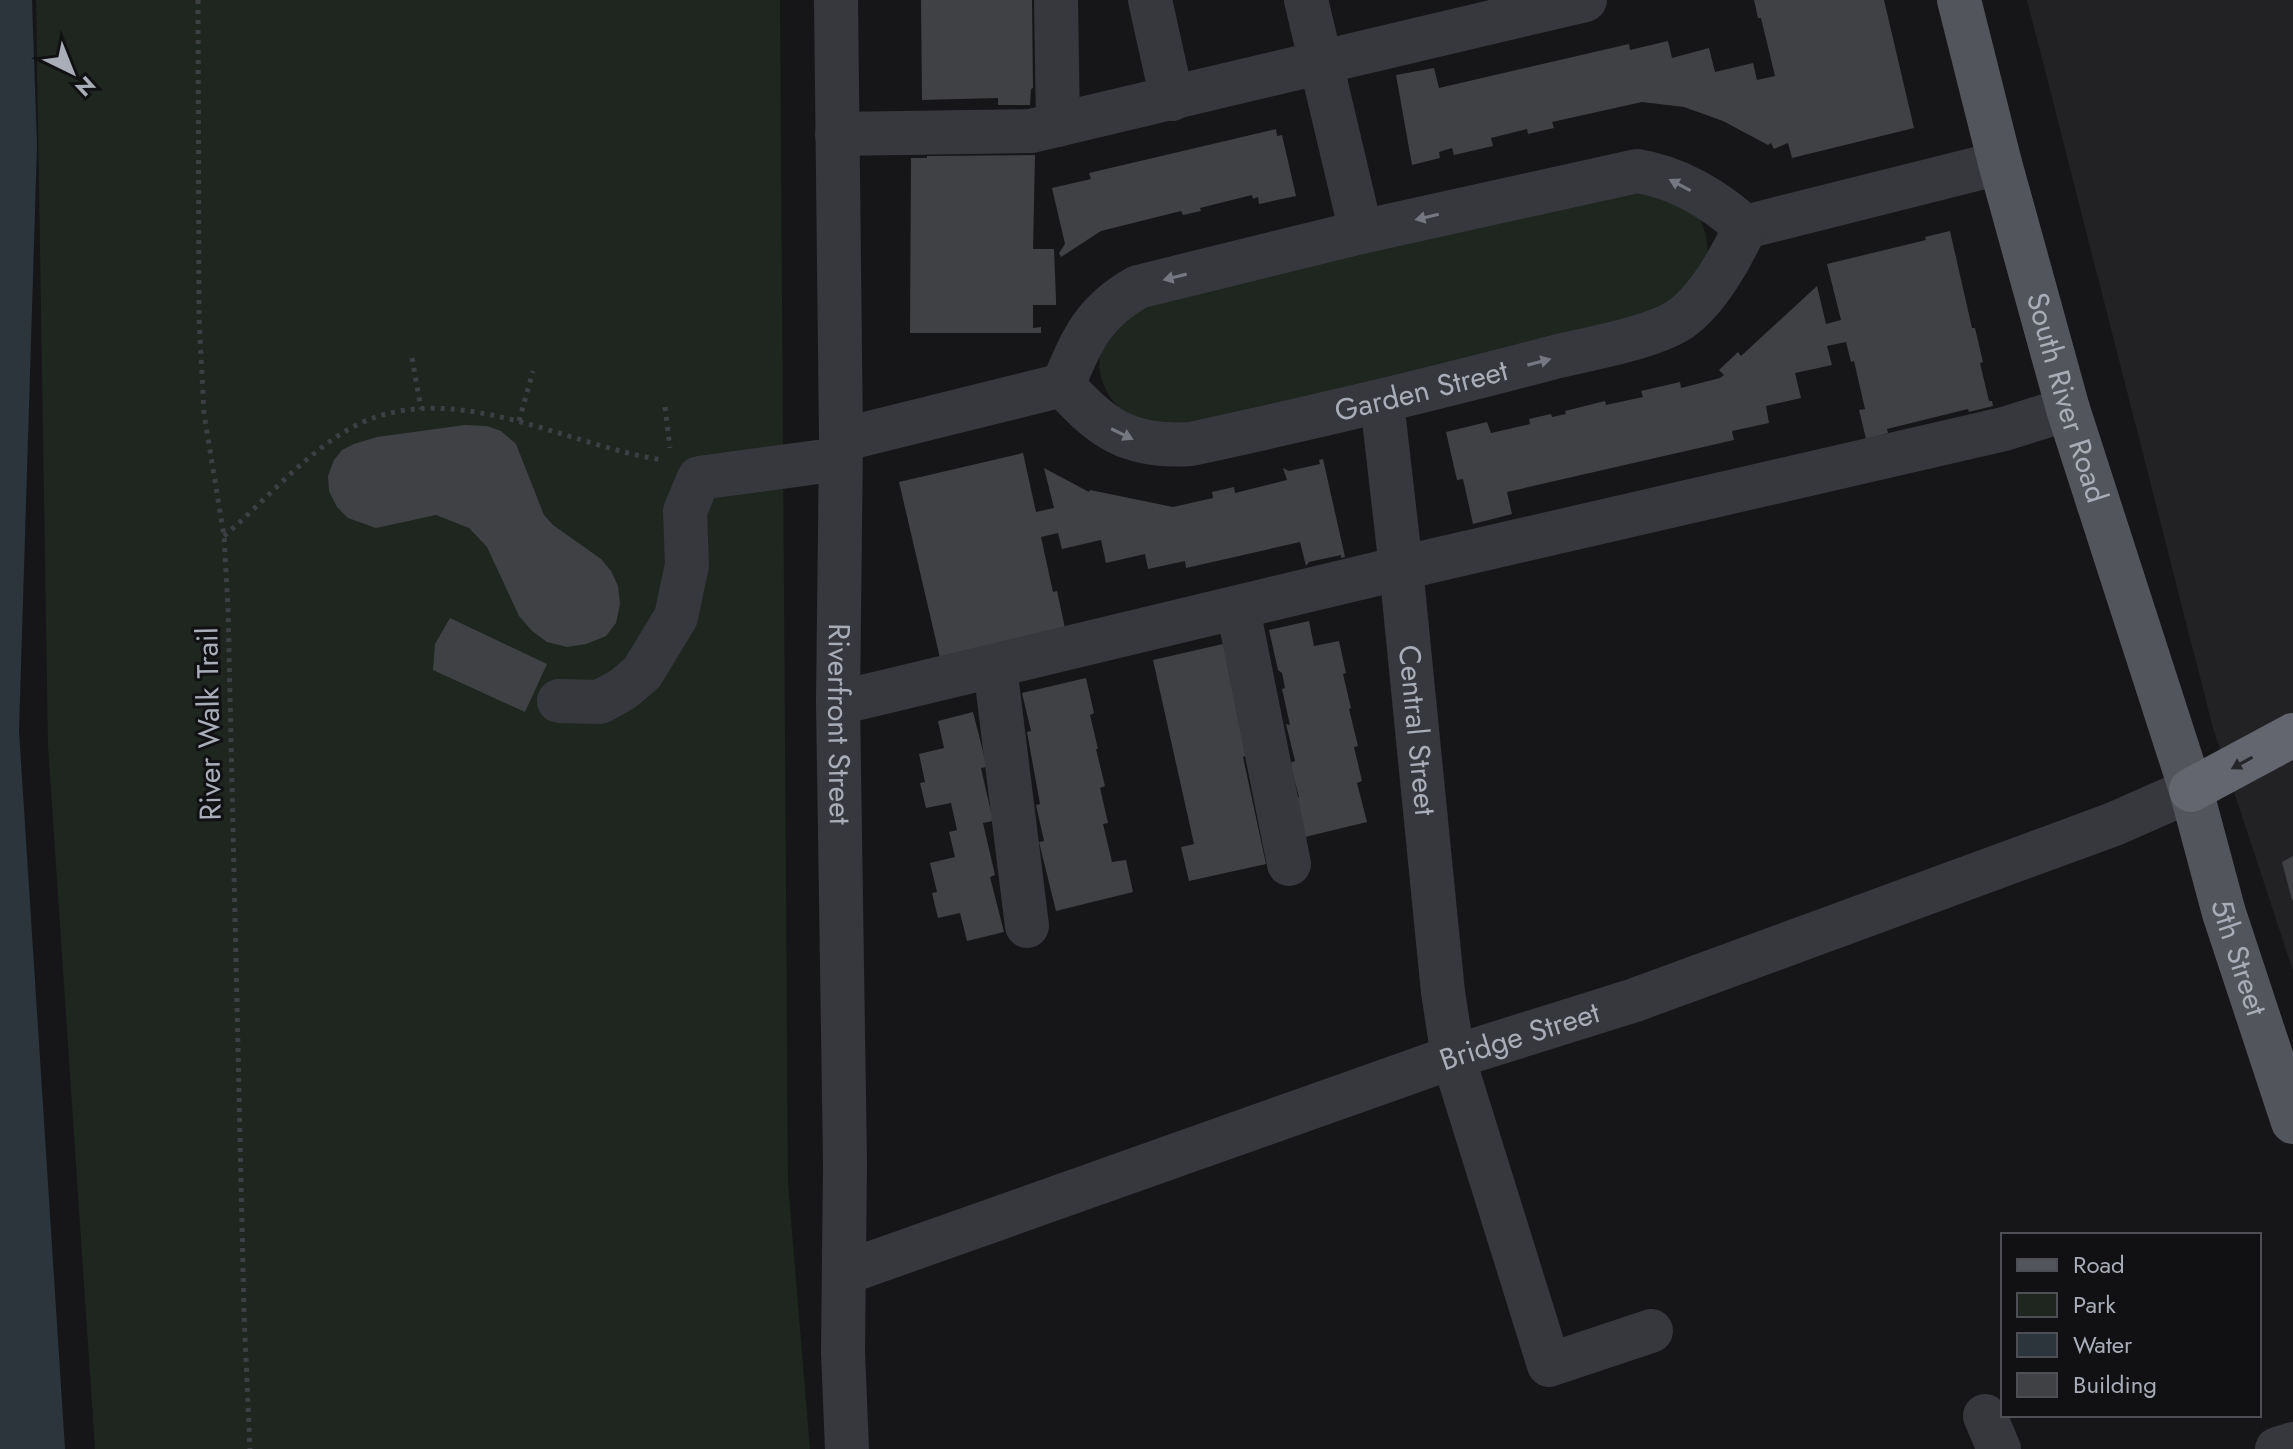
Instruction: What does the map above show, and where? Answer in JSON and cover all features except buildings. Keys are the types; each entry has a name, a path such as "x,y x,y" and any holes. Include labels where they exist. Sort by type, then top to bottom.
{"highway":[{"path":"2191,790 2293,735"}],"main road":[{"name":"South River Road","path":"1959,0 2068,409 2191,790"},
{"name":"5th Street","path":"2191,790 2224,913 2284,1061 2293,1122"}],"street":[{"name":"Riverfront Street","path":"836,0 841,449 838,703 843,1352 847,1449"},
{"path":"1056,0 1058,125"},
{"path":"1150,0 1172,99"},
{"path":"1306,0 1361,232"},
{"path":"837,134 1031,131 1585,0"},
{"path":"559,701 600,702 642,673 676,617 687,565 685,511 699,478 841,449 1063,385 1083,337 1097,318 1116,299 1138,287 1361,232 1637,171 1658,174 1678,183 1723,207 1745,227 2000,163"},
{"name":"Garden Street","path":"1063,385 1088,414 1107,426 1142,442 1168,445 1191,444 1382,402 1627,339 1677,321 1692,310 1732,256 1745,227"},
{"name":"Central Street","path":"1382,402 1443,992 1453,1057 1549,1365 1651,1331"},
{"path":"838,703 1401,568 2004,429 2068,409"},
{"path":"1238,609 1289,864"},
{"path":"995,667 1027,926"},
{"name":"Bridge Street","path":"844,1273 1453,1057 1635,1000 2114,824 2191,790"},
{"path":"2277,1449 2293,1444"}],"path":[{"name":"River Walk Trail","path":"198,0 199,317 204,414 224,536 228,608 250,1449"},
{"path":"412,358 421,409"},
{"path":"519,421 533,371"},
{"path":"224,536 305,461 344,432 378,416 421,409 461,410 519,421 639,456 671,461 665,407"}],"shaded area":[{"path":"2027,0 2293,0 2293,971 2213,728"}],"green space":[{"path":"36,0 780,0 788,1183 810,1449 95,1449 48,746"},
{"path":"1634,181 1700,218 1706,235 1708,254 1677,309 1192,427 1159,428 1132,419 1115,404 1100,374 1103,346 1126,308"}],"water":[{"path":"0,0 32,0 37,146 19,731 65,1449 0,1449"}]}
